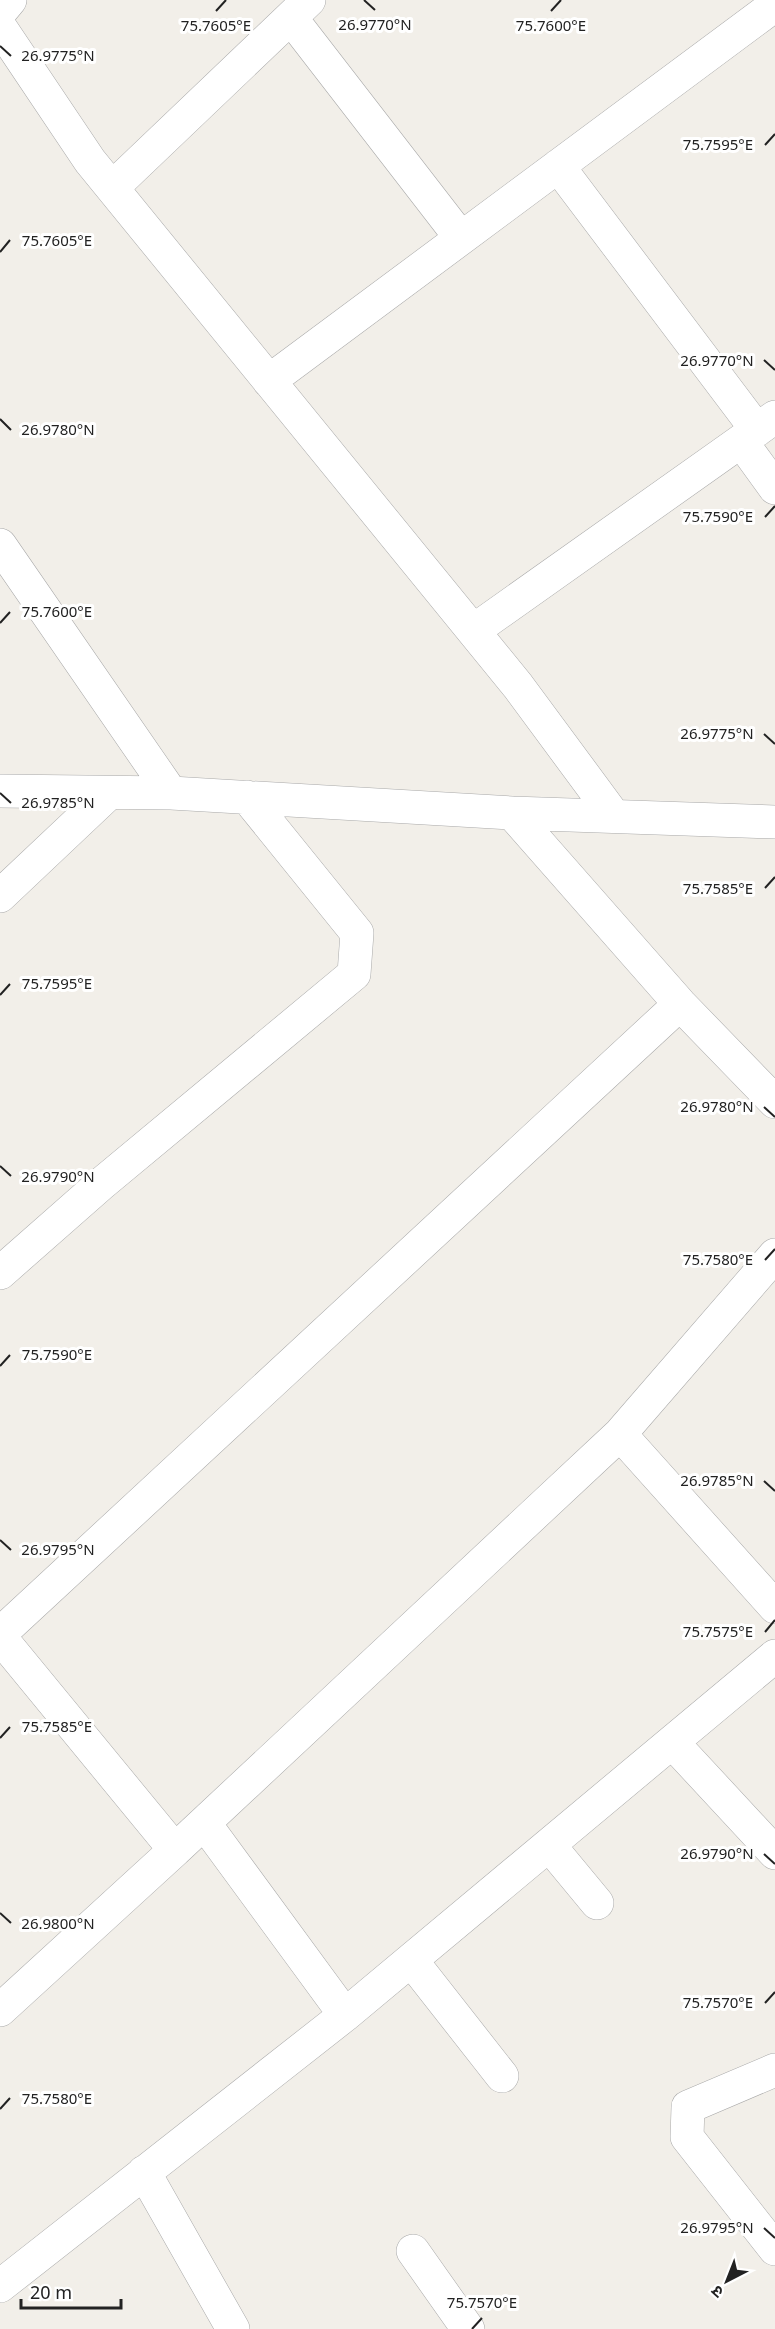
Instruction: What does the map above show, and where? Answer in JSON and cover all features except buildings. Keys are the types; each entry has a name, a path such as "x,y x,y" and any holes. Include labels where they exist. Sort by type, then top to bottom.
{"street":[{"path":"0,12 10,0"},
{"path":"269,381 775,5"},
{"path":"112,188 300,9 461,238"},
{"path":"0,27 90,161 518,686 614,816"},
{"path":"558,166 758,429 775,488"},
{"path":"473,631 758,429"},
{"path":"0,545 171,793"},
{"path":"0,791 171,793 512,813 775,822"},
{"path":"0,896 108,794"},
{"path":"0,1273 100,1185 354,974 357,933 247,797"},
{"path":"512,813 680,1005 775,1102"},
{"path":"175,1850 0,1635 680,1005"},
{"path":"0,2010 205,1824 620,1434 775,1255"},
{"path":"620,1434 775,1607"},
{"path":"0,2286 345,2015 775,1656"},
{"path":"672,1742 775,1853"},
{"path":"205,1824 345,2015"},
{"path":"549,1845 597,1903"},
{"path":"411,1960 502,2076"},
{"path":"775,2070 688,2107 687,2137 775,2250"},
{"path":"144,2172 233,2329"},
{"path":"413,2251 468,2329"}]}
